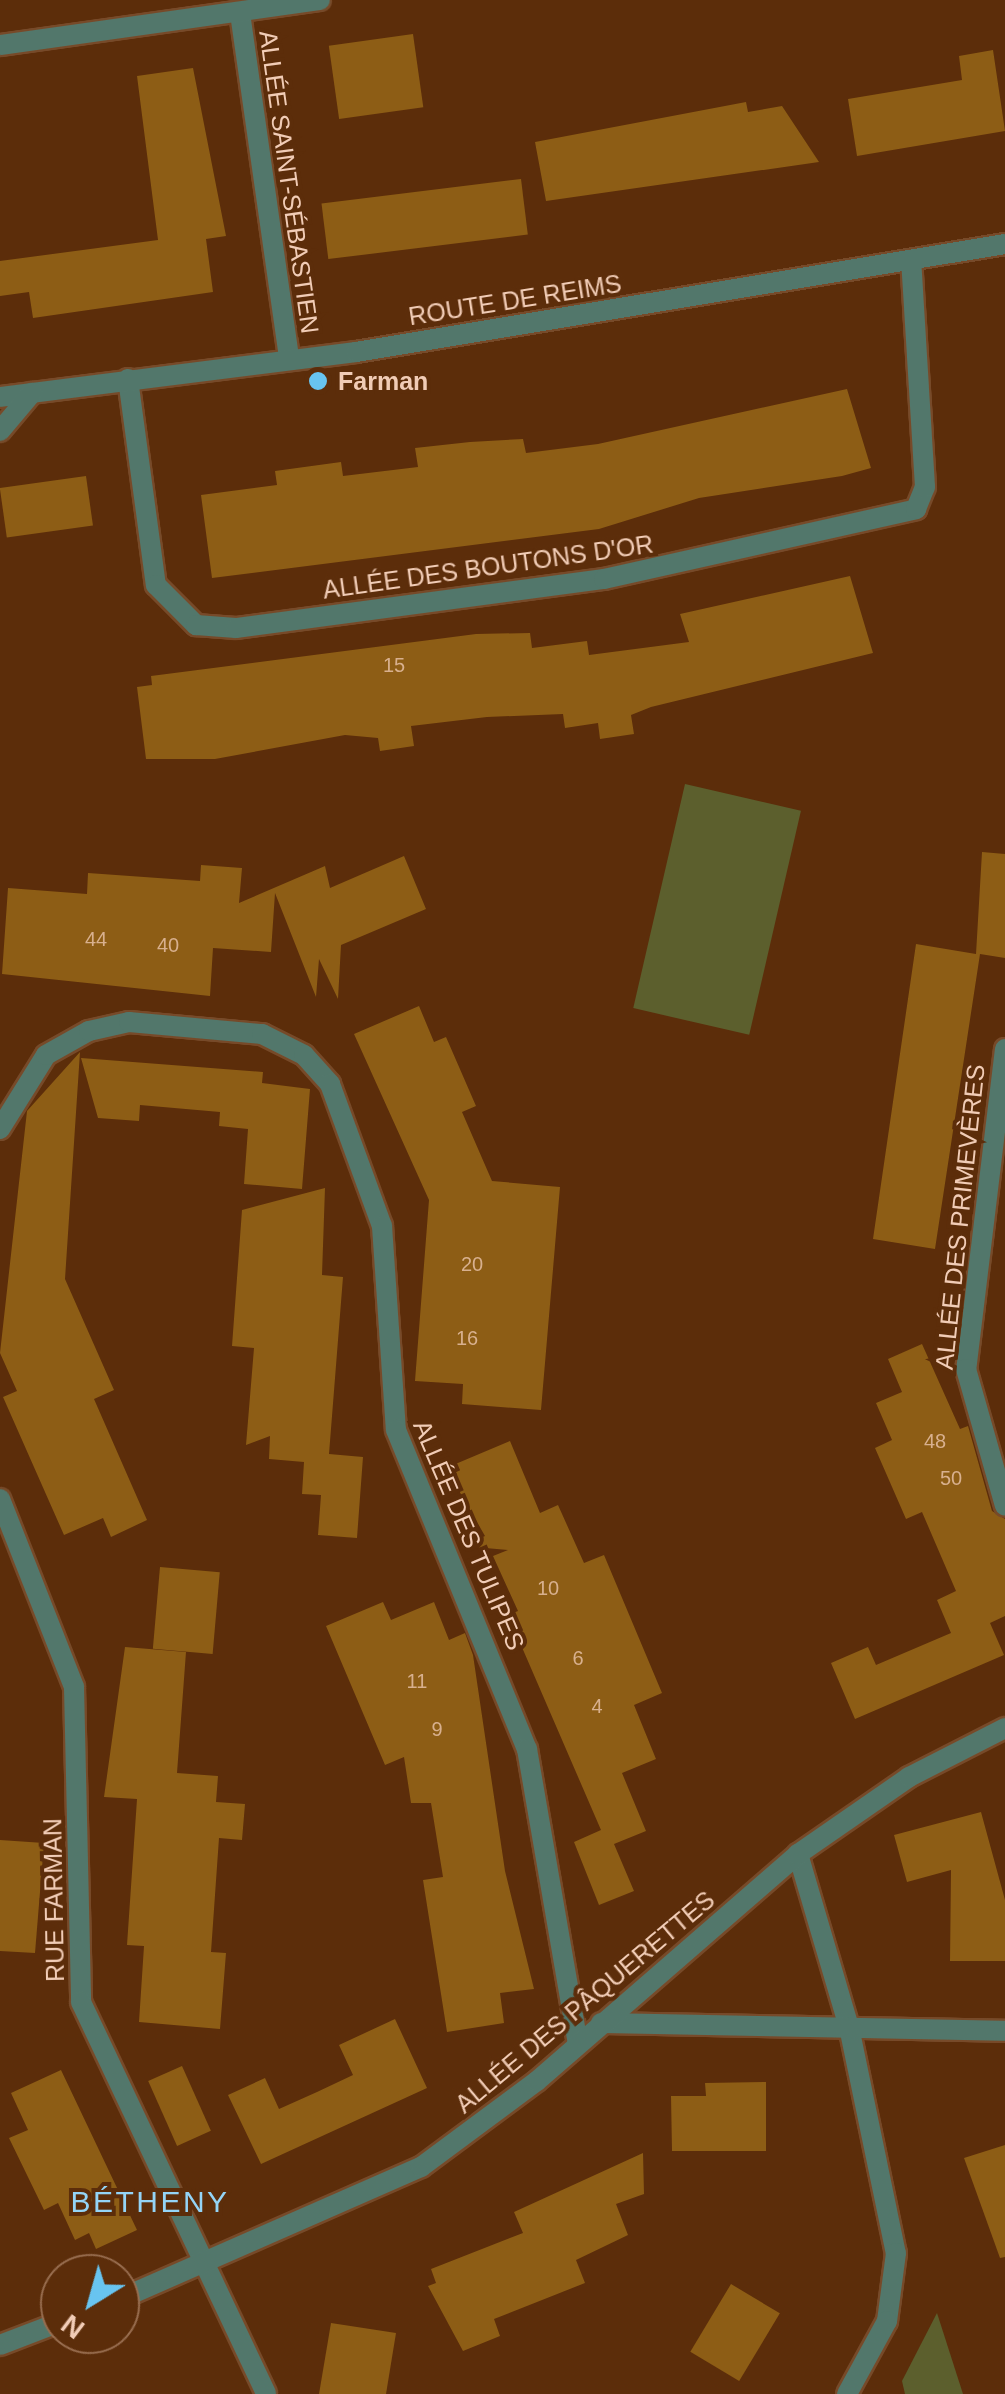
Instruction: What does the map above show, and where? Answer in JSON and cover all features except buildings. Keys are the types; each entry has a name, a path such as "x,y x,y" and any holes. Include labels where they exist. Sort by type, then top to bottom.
{"street":[{"name":"ALLÉE SAINT-SÉBASTIEN","path":"0,45 320,0"},
{"name":"ALLÉE SAINT-SÉBASTIEN","path":"240,12 289,359"},
{"name":"ROUTE DE REIMS","path":"0,397 289,359 1005,244"},
{"name":"ALLÉE DES BOUTONS D'OR","path":"128,380 156,585 196,625 236,628 604,579 916,509 926,487 911,260"},
{"path":"0,431 32,393"},
{"name":"ALLÉE DES TULIPES","path":"0,1129 46,1055 88,1031 129,1022 262,1034 304,1055 330,1084 382,1226 396,1430 531,1763 578,2044"},
{"name":"ALLÉE DES PRIMEVÈRES","path":"1005,1048 966,1369 977,1434 1005,1506"},
{"name":"RUE FARMAN","path":"0,1499 74,1687 80,2002 266,2394"},
{"name":"ALLÉE DES PÂQUERETTES","path":"140,2291 421,2167 578,2044 798,1854 909,1776 1005,1728"},
{"path":"798,1854 848,2026 892,2210 896,2276 887,2321 847,2394"},
{"path":"601,2023 1005,2031"},
{"path":"0,2346 40,2330"}],"green space":[{"path":"685,784 801,811 749,1035 633,1008"},
{"path":"937,2313 963,2394 905,2394 902,2381"}],"place":[{"name":"Farman","path":"318,381"}],"district":[{"name":"BÉTHENY","path":"150,2202"}]}
